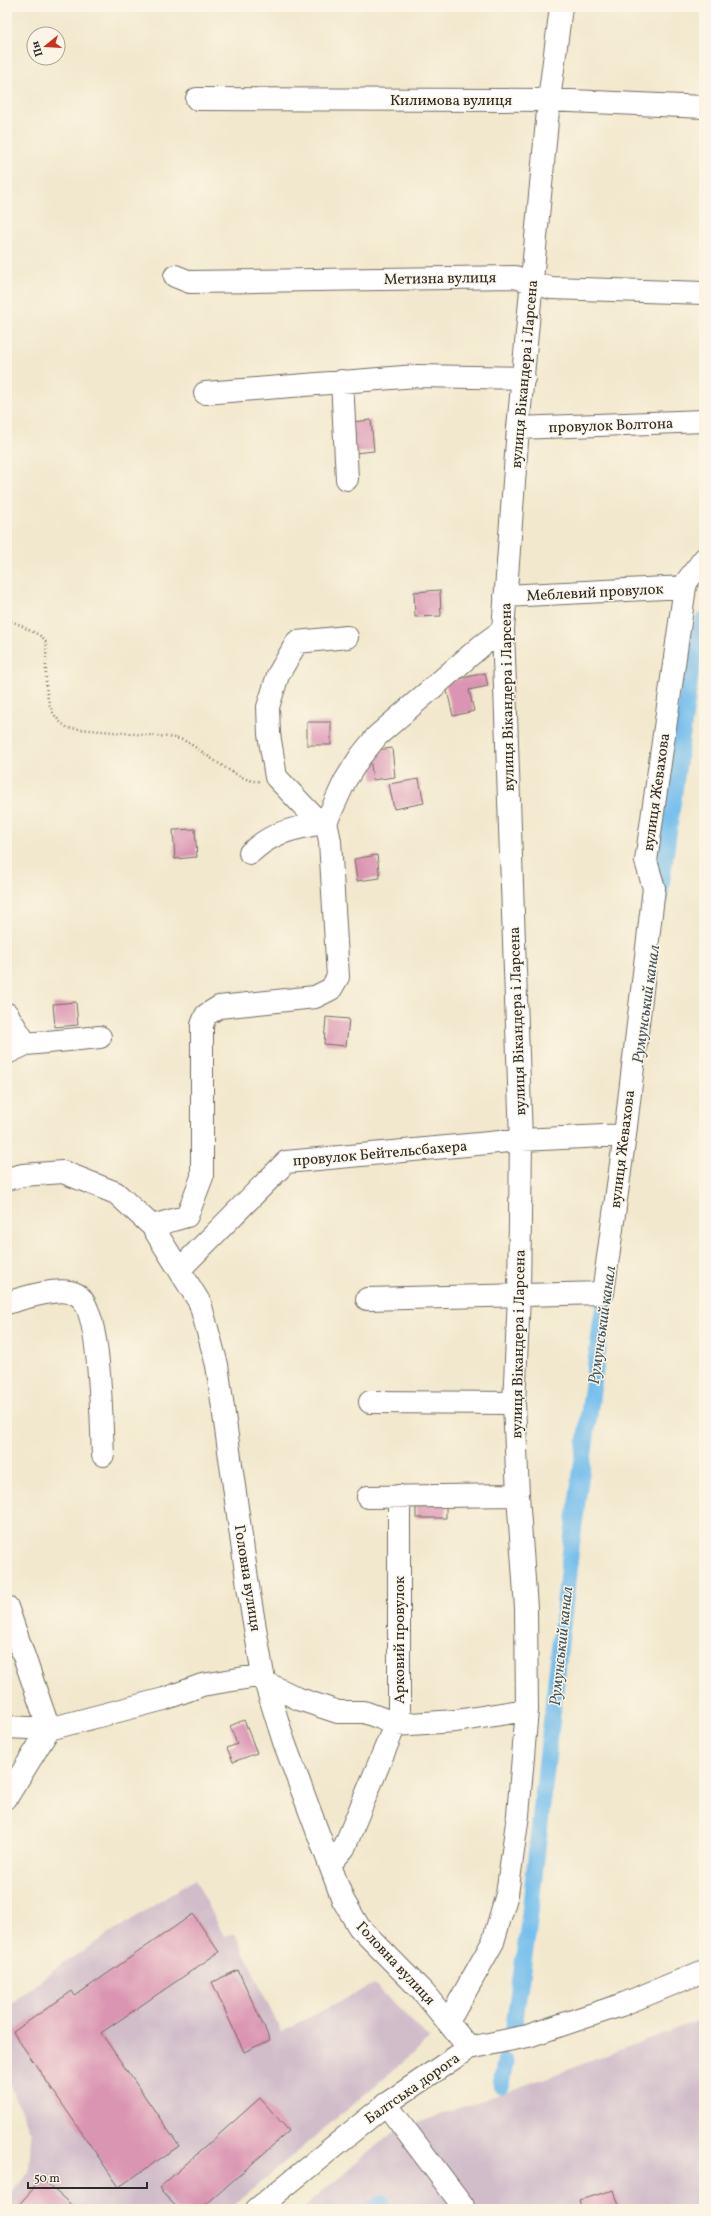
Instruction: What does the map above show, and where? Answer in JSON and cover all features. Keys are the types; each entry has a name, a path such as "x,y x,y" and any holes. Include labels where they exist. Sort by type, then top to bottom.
{"street":[{"name":"вулиця Вікандера і Ларсена","path":"448,2022 493,1942 507,1894 518,1815 527,1710 526,1608 518,1495 514,1403 519,1296 521,1140 503,630 518,428 524,378 549,100 561,7"},
{"name":"Килимова вулиця","path":"197,99 549,100 704,107"},
{"name":"Метизна вулиця","path":"174,276 190,282 515,277 551,288 704,293"},
{"path":"205,393 416,376 524,378"},
{"path":"342,381 347,479"},
{"name":"провулок Волтона","path":"518,428 704,422"},
{"name":"вулиця Жевахова","path":"519,1296 603,1293 625,1135 654,888 646,861 685,587 687,581 704,559"},
{"name":"Меблевий провулок","path":"505,596 685,587"},
{"path":"152,1226 187,1216 202,1177 202,1026 206,1015 218,1007 315,997 331,989 338,977 330,841 326,822 345,781 360,756 377,736 481,646 503,630"},
{"path":"326,822 313,816 276,777 269,734 268,706 278,675 297,642 347,637"},
{"path":"250,853 265,839 282,832 326,822"},
{"path":"7,1014 16,1048 100,1037"},
{"name":"провулок Бейтельсбахера","path":"180,1269 286,1162 521,1140 625,1135"},
{"name":"Головна вулиця","path":"7,1179 23,1175 63,1172 116,1193 152,1226 200,1303 217,1365 249,1593 264,1679 284,1742 343,1900 359,1927 424,1993 469,2048"},
{"path":"7,1303 61,1291 75,1293 84,1300 92,1320 96,1340 103,1455"},
{"path":"367,1299 519,1296"},
{"path":"370,1402 514,1403"},
{"path":"368,1497 518,1495"},
{"name":"Арковий провулок","path":"330,1864 344,1848 395,1725 399,1710 399,1496"},
{"path":"7,1607 50,1729"},
{"path":"7,1727 50,1729 164,1699 202,1685 264,1679 299,1699 338,1712 364,1712 395,1725 456,1721 527,1710"},
{"path":"7,1797 50,1729"},
{"name":"Балтська дорога","path":"257,2209 386,2104 469,2048 528,2036 621,2005 704,1971"},
{"path":"386,2104 463,2206 459,2209"}],"path":[{"path":"7,621 15,622 32,631 43,638 47,644 46,679 51,711 58,722 68,728 174,738 185,741 238,775 255,782 276,777"}],"shaded area":[{"path":"195,1879 224,1936 235,1933 281,2032 374,1984 430,2039 229,2209 7,2209 7,2198 29,2172 31,2134 7,2079 7,2007 53,1970"},
{"path":"704,2018 704,2209 303,2209 392,2132 559,2073"}],"building":[{"path":"371,420 374,451 355,453 352,422"},
{"path":"440,590 441,616 415,617 414,592"},
{"path":"485,673 488,686 469,690 474,711 453,716 445,682"},
{"path":"307,722 331,722 331,745 307,745"},
{"path":"392,748 395,777 373,780 369,751"},
{"path":"419,779 424,803 394,809 389,784"},
{"path":"195,829 197,857 175,859 173,830"},
{"path":"377,855 380,878 357,881 354,859"},
{"path":"76,1002 78,1025 55,1027 53,1004"},
{"path":"326,1017 349,1019 346,1046 324,1044"},
{"path":"416,1502 446,1502 446,1518 416,1518"},
{"path":"244,1720 257,1753 233,1762 227,1748 237,1744 230,1726"},
{"path":"193,1914 219,1952 101,2033 179,2146 119,2187 13,2032 72,1991 75,1996"},
{"path":"238,1970 270,2040 244,2052 212,1982"},
{"path":"260,2098 289,2131 201,2209 178,2209 159,2188"},
{"path":"42,2179 76,2209 15,2209"},
{"path":"614,2190 620,2209 581,2209 579,2200"}],"waterway":[{"name":"Румунський канал","path":"659,900 694,648 704,620"},
{"name":"Румунський канал","path":"513,2032 528,1930 571,1547 607,1281"},
{"name":"Румунський канал","path":"501,2085 505,2062"},
{"name":"Румунський канал","path":"374,2209 382,2203"}]}
